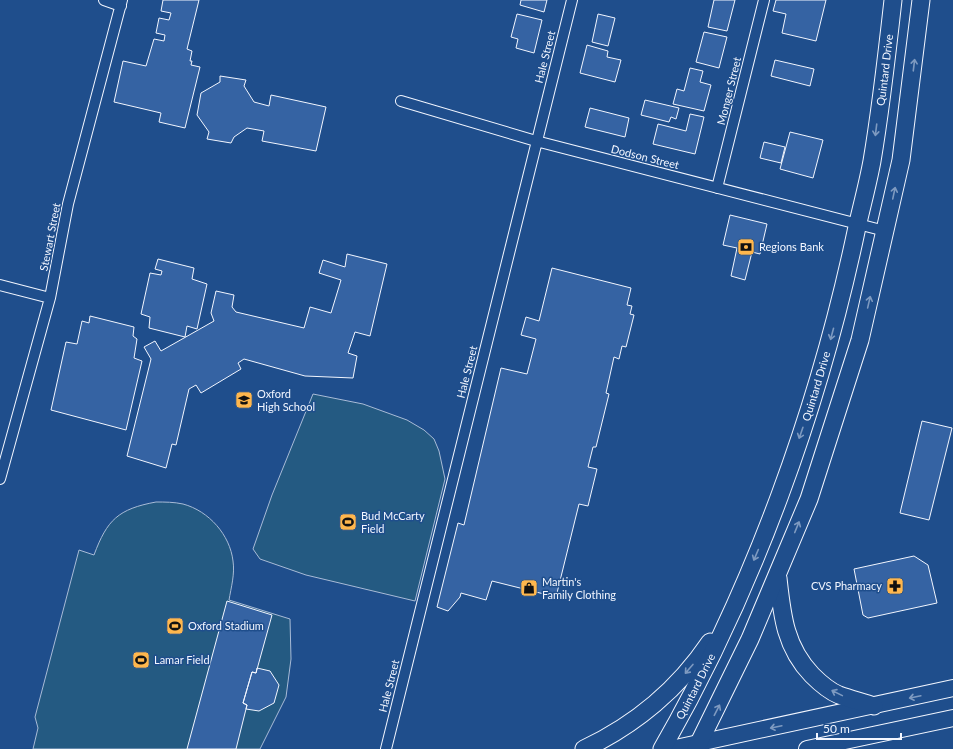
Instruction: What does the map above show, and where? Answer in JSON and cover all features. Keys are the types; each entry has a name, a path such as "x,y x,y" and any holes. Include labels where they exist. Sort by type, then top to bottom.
{"highway":[{"name":"Quintard Drive","path":"662,749 707,667 741,590 775,506 804,424 830,341 845,283 872,160 893,0"},
{"path":"697,747 737,668 809,499 845,390 860,340 885,231 906,128 922,0"},
{"path":"777,576 787,637 799,660 817,680 832,691 874,706"},
{"path":"584,749 627,725 645,712 678,682 706,648 741,590"}],"main road":[{"path":"671,749 697,747 953,688"},
{"path":"807,749 953,718"}],"street":[{"path":"104,0 121,3"},
{"name":"Hale Street","path":"386,749 572,0"},
{"name":"Monger Street","path":"717,188 764,0"},
{"name":"Stewart Street","path":"0,479 50,298 68,204 121,3"},
{"name":"Dodson Street","path":"401,101 536,141 885,231"},
{"path":"0,285 50,298"}],"shaded area":[{"name":"Bud McCarty Field","path":"313,394 363,404 407,420 424,430 434,439 439,451 445,479 415,601 306,575 260,559 253,549 272,495"},
{"name":"Oxford Stadium","path":"156,502 180,503 192,507 209,518 223,533 231,551 234,571 229,600 290,619 291,659 286,697 260,749 33,749 38,728 35,717 79,550 94,555 104,533 116,518 132,508"}],"building":[{"path":"163,0 199,0 187,49 192,51 190,61 192,61 191,65 200,67 185,128 159,122 161,113 114,102 123,61 146,66 154,39 164,41 165,35 156,33 159,18 169,20 171,13 161,11"},
{"path":"521,0 547,0 544,12 520,5"},
{"path":"714,0 735,0 727,31 708,27"},
{"path":"776,0 826,0 816,41 782,33 786,14 773,11"},
{"path":"517,14 542,20 534,53 516,48 518,39 511,37"},
{"path":"598,14 615,18 608,46 592,42"},
{"path":"704,32 727,37 719,68 696,62"},
{"path":"587,45 608,51 607,57 621,60 615,82 580,73"},
{"path":"775,60 814,69 810,86 771,76"},
{"path":"690,68 703,71 700,82 711,85 704,111 673,104 677,89 684,91"},
{"path":"220,76 246,80 244,86 254,102 269,106 271,95 326,107 316,151 262,141 264,131 247,128 234,137 231,143 207,139 209,132 197,115 201,93 220,82"},
{"path":"645,100 679,108 676,119 671,117 669,122 641,115"},
{"path":"590,108 629,118 625,137 585,127"},
{"path":"690,114 704,117 695,154 653,144 658,124 686,131"},
{"path":"790,132 823,140 813,178 780,169"},
{"path":"764,142 785,147 781,163 760,158"},
{"name":"Regions Bank","path":"730,215 767,224 760,254 752,252 745,280 731,276 737,248 723,245"},
{"path":"347,254 387,264 370,336 355,332 348,353 357,356 353,378 305,376 244,359 238,363 241,369 201,393 196,385 189,389 176,445 172,444 166,468 127,456 151,359 144,347 155,341 161,351 214,321 211,313 216,291 234,295 232,307 236,312 304,328 310,307 331,313 341,280 319,273 323,260 345,267"},
{"path":"158,259 194,268 192,279 207,284 197,329 187,326 185,337 149,328 150,317 141,314 150,273 161,275 162,271 155,269"},
{"path":"552,268 631,288 627,305 632,306 630,314 634,315 626,347 622,346 619,359 614,357 606,393 609,394 596,447 593,447 588,467 597,469 588,506 579,504 556,597 492,581 486,600 461,593 460,597 448,611 437,607 458,523 464,525 501,368 527,374 536,339 521,335 526,317 539,321"},
{"path":"90,316 134,327 133,336 137,339 134,358 142,361 126,430 51,410 66,342 77,344 82,321 89,323"},
{"path":"922,421 952,428 929,520 900,513"},
{"name":"CVS Pharmacy","path":"914,556 928,565 937,603 868,618 863,615 854,569"},
{"path":"227,601 272,615 256,673 252,672 243,703 247,705 236,749 187,749"},
{"path":"257,668 270,671 279,685 274,703 259,711 246,709 247,705 243,703 252,672 256,673"}],"place":[{"name":"Regions Bank","path":"746,247"},
{"name":"Oxford High School","path":"244,400"},
{"name":"Bud McCarty Field","path":"348,522"},
{"name":"CVS Pharmacy","path":"895,586"},
{"name":"Martin's Family Clothing","path":"529,588"},
{"name":"Oxford Stadium","path":"175,626"},
{"name":"Lamar Field","path":"141,660"}]}
